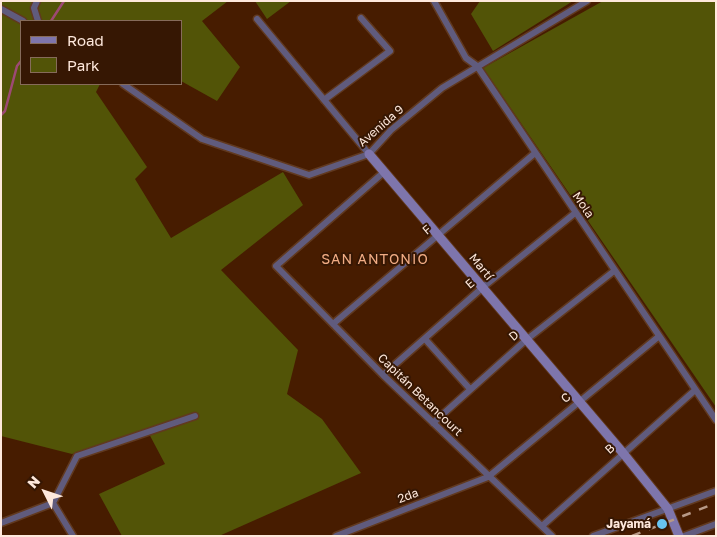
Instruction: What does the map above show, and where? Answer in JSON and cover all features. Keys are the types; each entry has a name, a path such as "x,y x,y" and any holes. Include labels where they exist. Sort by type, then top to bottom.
{"street":[{"path":"37,1 34,8 38,20"},
{"name":"Mola","path":"434,1 466,58 477,66 694,391 716,420"},
{"name":"Avenida 9","path":"124,85 202,139 309,175 368,154 391,130 435,94 477,66 587,1"},
{"path":"1,9 21,20"},
{"name":"Martí","path":"257,18 368,154 623,453 668,509 679,536"},
{"path":"324,100 390,51 361,18"},
{"name":"F","path":"333,324 535,153"},
{"name":"Capitán Betancourt","path":"384,172 276,266 383,375 552,536"},
{"name":"E","path":"383,375 482,288 575,213"},
{"name":"D","path":"433,422 526,340 614,270"},
{"name":"C","path":"488,477 658,337"},
{"path":"424,339 470,389"},
{"name":"B","path":"542,526 694,391"},
{"path":"1,524 53,503 77,456 195,416"},
{"name":"2da","path":"336,536 488,477"},
{"path":"593,536 716,491"},
{"path":"53,503 73,536"},
{"path":"684,536 716,524"}],"green space":[{"path":"1,1 228,1 202,21 240,67 217,101 182,82 182,20 20,20 20,85 100,85 96,92 147,167 135,179 171,238 283,172 303,205 221,270 298,350 287,394 322,419 361,473 219,536 122,536 99,494 165,464 147,430 72,454 1,436"},
{"path":"255,1 291,1 267,19"},
{"path":"480,1 573,1 493,51 471,14"},
{"path":"603,1 716,1 716,407 483,68"}],"waterway":[{"path":"52,20 64,1"},
{"path":"1,115 5,111 17,66 20,62"}],"railway":[{"path":"632,536 716,503"}],"place":[{"name":"Jayamá","path":"662,524"}],"district":[{"name":"SAN ANTONIO","path":"375,260"}]}
